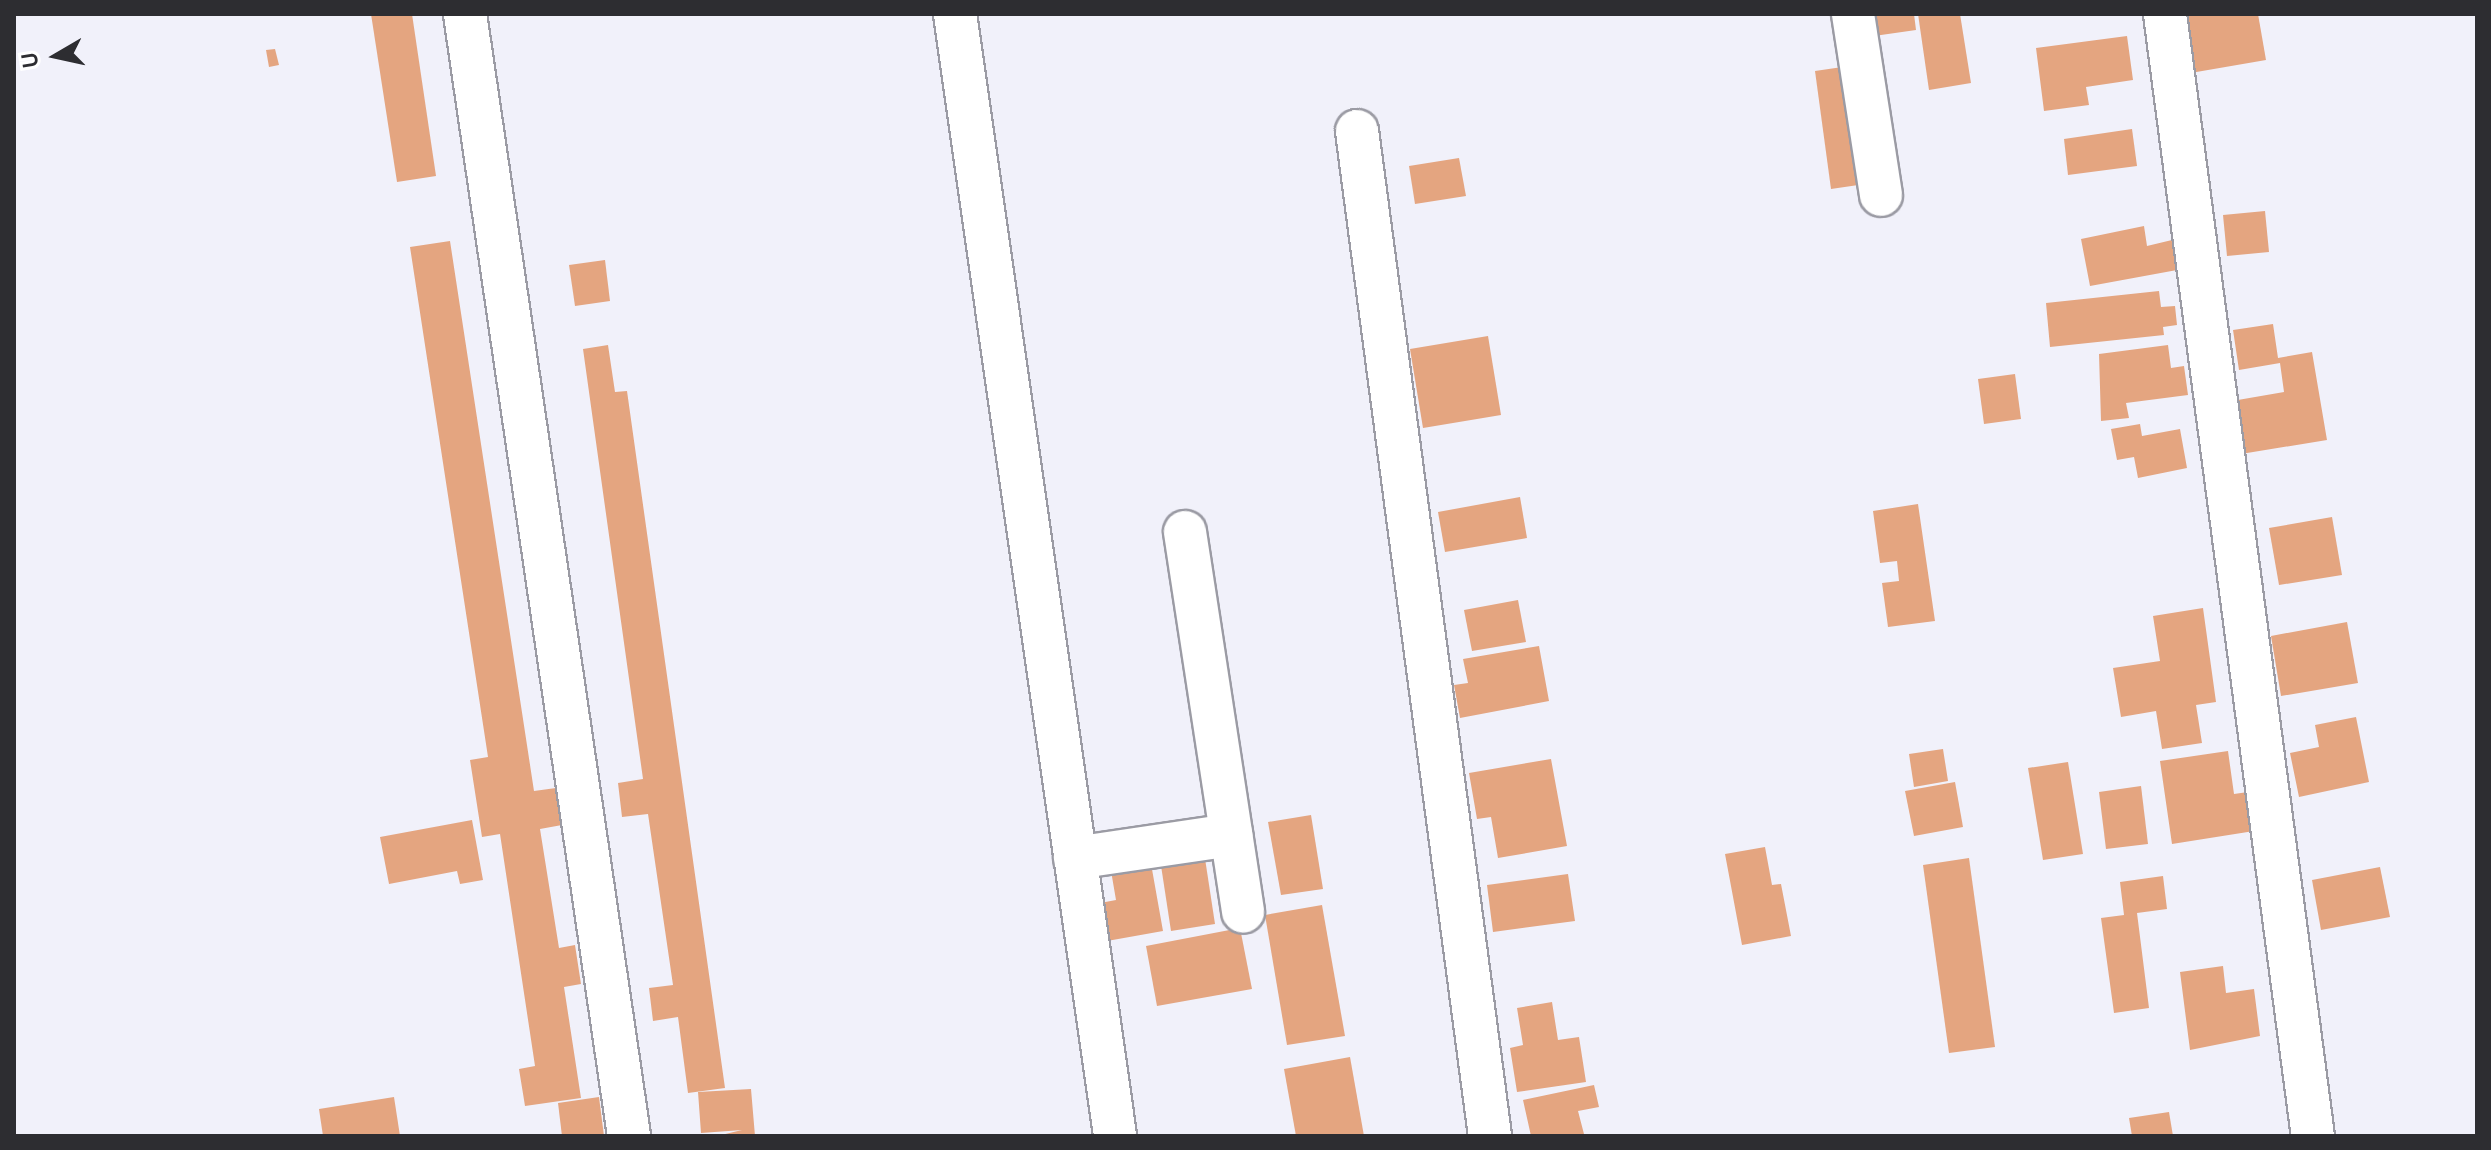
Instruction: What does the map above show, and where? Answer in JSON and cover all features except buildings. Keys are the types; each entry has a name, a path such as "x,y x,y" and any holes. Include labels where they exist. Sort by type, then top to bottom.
{"street":[{"path":"465,14 629,1136"},
{"path":"955,14 1115,1136"},
{"path":"1853,14 1881,195"},
{"path":"2165,14 2313,1136"},
{"path":"1357,131 1490,1136"},
{"path":"1185,532 1243,912"},
{"path":"1075,858 1231,835"}]}
